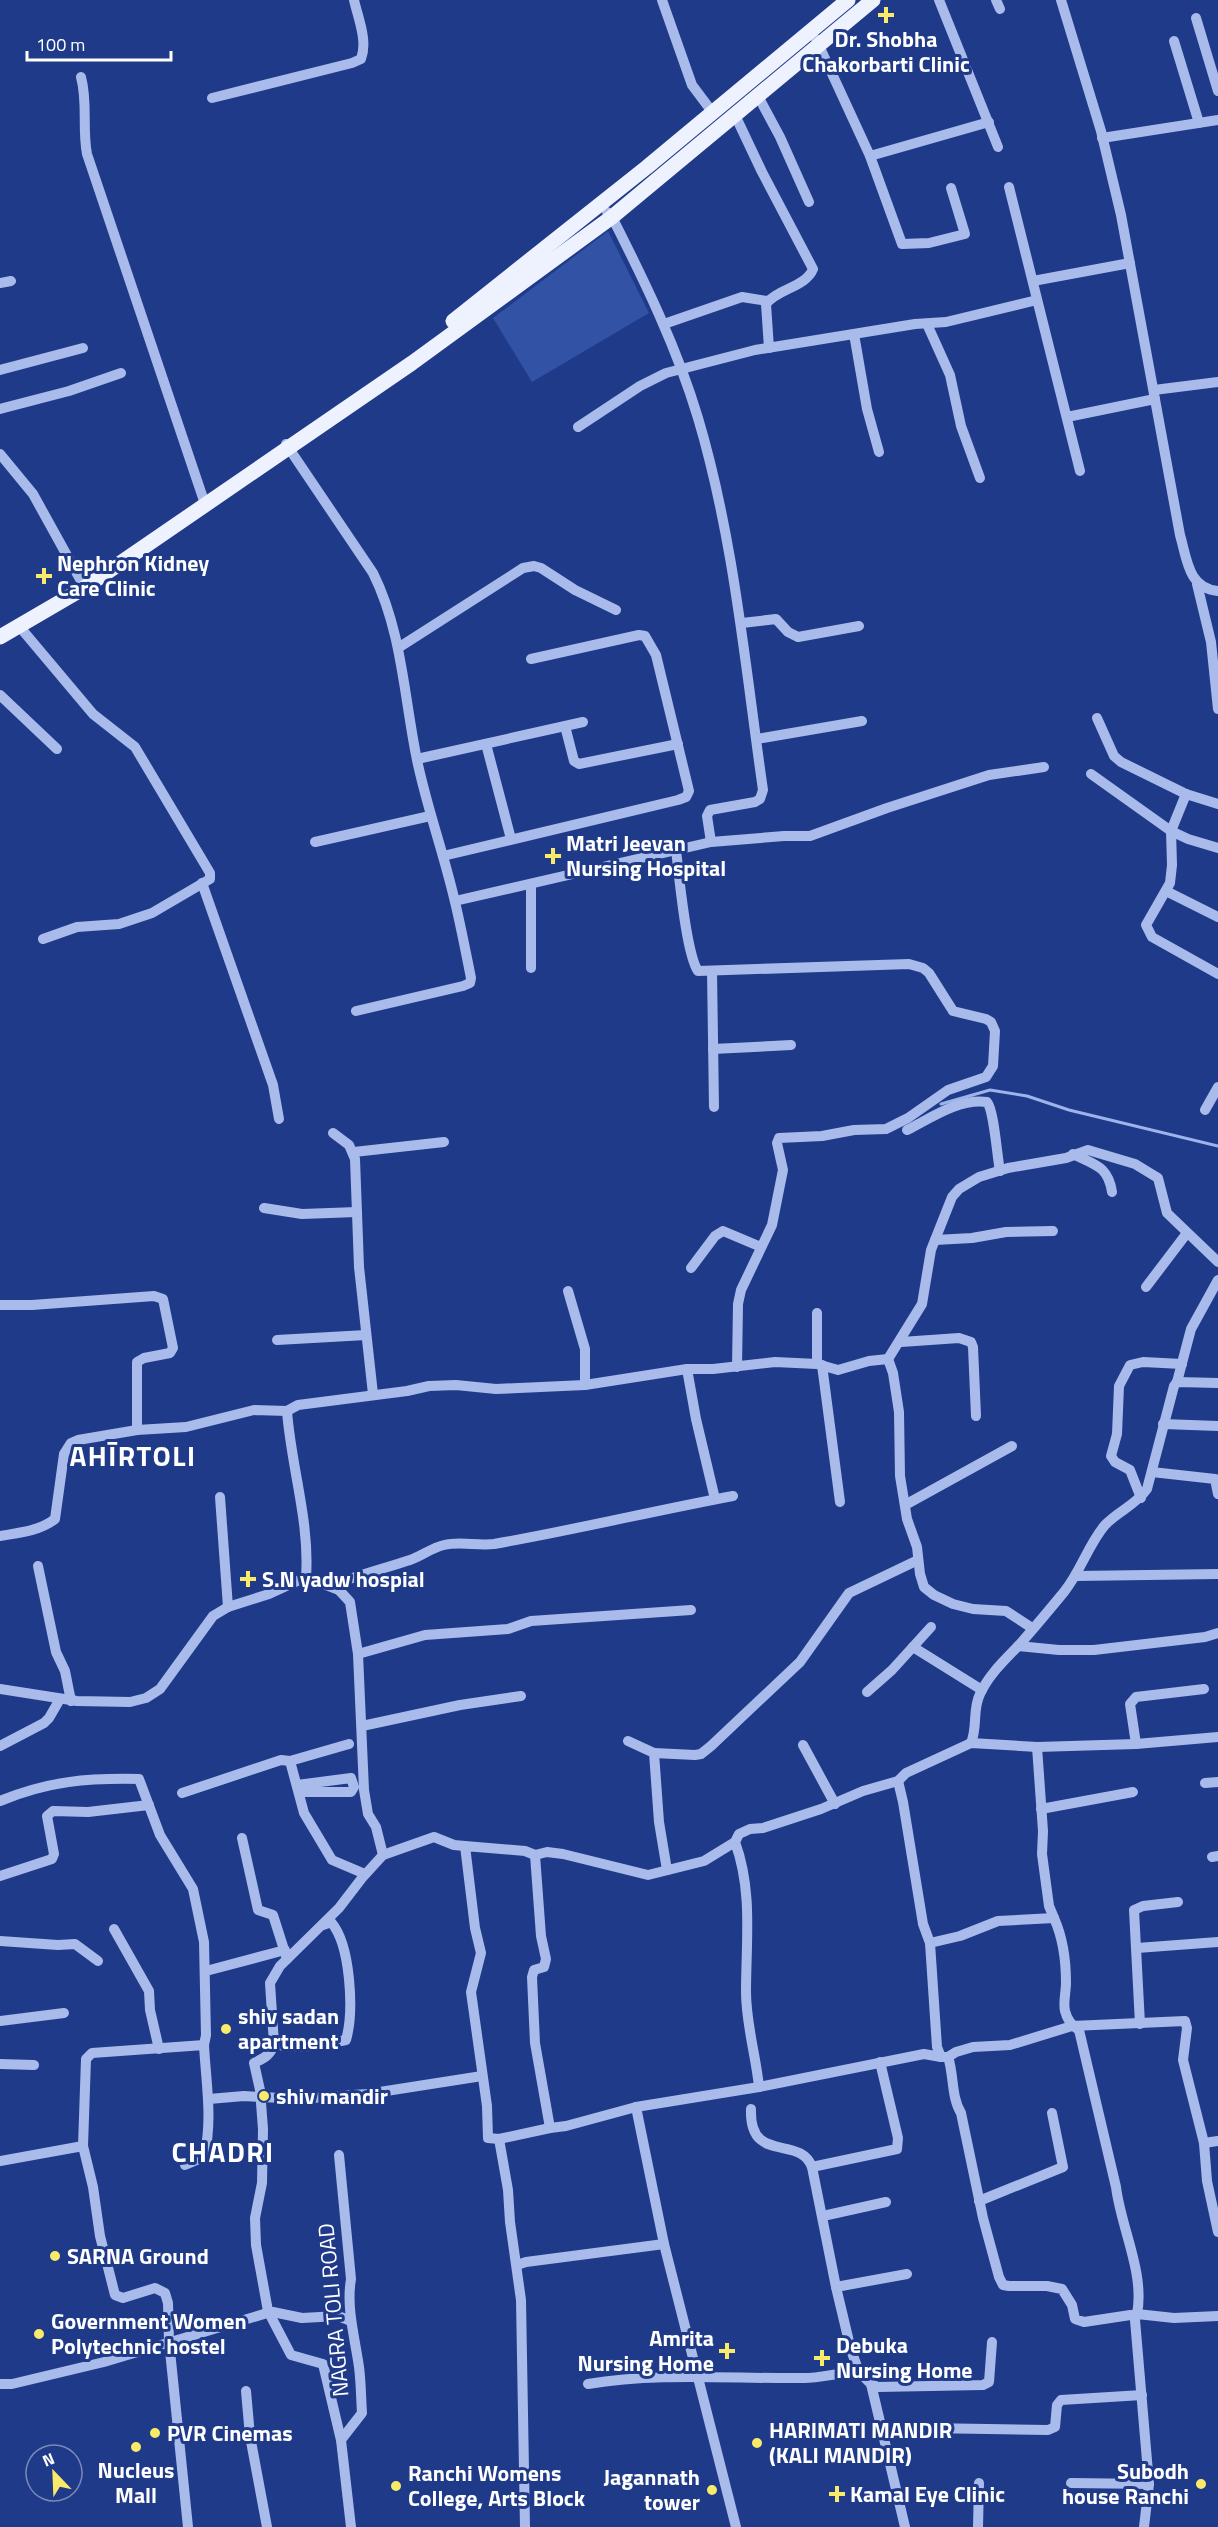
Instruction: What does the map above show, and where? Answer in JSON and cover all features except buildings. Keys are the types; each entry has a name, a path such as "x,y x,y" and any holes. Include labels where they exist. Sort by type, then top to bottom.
{"main road":[{"path":"0,625 81,579 412,363 612,218 758,96 848,0"},
{"path":"0,637 84,588 408,357 713,113 815,37 873,0"}],"street":[{"path":"212,98 361,59 364,51 363,41 354,0"},
{"path":"662,0 692,85 713,113"},
{"path":"939,0 998,147"},
{"path":"1061,0 1102,138 1130,263 1180,535 1197,584 1211,642 1218,709"},
{"path":"1196,18 1218,91"},
{"path":"815,37 870,156 899,239 905,245 929,243 965,234 951,188"},
{"path":"1174,41 1198,123"},
{"path":"81,77 86,96 84,124 87,154 202,498"},
{"path":"758,96 780,137 809,202"},
{"path":"735,115 813,269 806,278 768,301 765,308 769,348"},
{"path":"1102,138 1218,120"},
{"path":"870,156 989,122"},
{"path":"1009,187 1080,471"},
{"path":"600,204 612,218 650,292 698,418 720,505 742,623 763,790 760,800 710,810 707,816 711,842"},
{"path":"1033,281 1130,263"},
{"path":"664,324 742,297 768,301"},
{"path":"578,427 651,380 681,369 769,348 927,324 1037,300"},
{"path":"927,324 950,375 961,426 980,478"},
{"path":"854,334 867,409 879,452"},
{"path":"0,370 83,348"},
{"path":"0,410 69,391 121,373"},
{"path":"1067,417 1218,382"},
{"path":"287,445 373,573 384,596 398,648 417,759 430,816 455,901 470,982 463,987 356,1011"},
{"path":"0,454 33,494 81,579"},
{"path":"398,648 523,568 534,566 616,610"},
{"path":"1197,584 1206,590 1218,591"},
{"path":"742,623 776,619 788,632 798,638 859,626"},
{"path":"19,626 93,714 123,736 144,760 207,864 210,879 152,913 119,924 77,927 43,939"},
{"path":"443,856 686,797 689,791 656,655 645,636 639,635 531,659"},
{"path":"0,696 57,749"},
{"path":"1097,718 1111,750 1121,762 1186,794 1218,804"},
{"path":"757,739 862,721"},
{"path":"417,759 583,722"},
{"path":"565,726 574,760 579,764 678,744"},
{"path":"486,744 511,839"},
{"path":"455,901 711,842 810,836 989,775 1044,767"},
{"path":"1091,774 1171,831 1218,848"},
{"path":"1186,794 1171,831 1172,875 1166,891 1146,925 1148,931 1169,948 1218,974"},
{"path":"315,842 430,816"},
{"path":"676,850 694,965 698,970 866,964 917,965 935,980 950,1009 986,1019 991,1022 995,1031 993,1066 986,1077 948,1090 901,1123 876,1130 854,1130 822,1136 779,1138 777,1143 783,1176 772,1225 741,1290 738,1304 737,1367"},
{"path":"202,883 273,1085 279,1119"},
{"path":"531,884 531,968"},
{"path":"1166,891 1218,917"},
{"path":"712,971 714,1107"},
{"path":"713,1048 791,1045"},
{"path":"1205,1110 1218,1087"},
{"path":"907,1130 955,1106 970,1102 987,1102 992,1110 993,1135 1000,1171"},
{"path":"333,1133 350,1145 354,1152 366,1335 373,1394"},
{"path":"354,1152 444,1142"},
{"path":"0,1536 34,1528 55,1519 64,1454 70,1443 78,1440 137,1430 186,1427 254,1410 287,1411 298,1405 429,1386 456,1385 496,1389 585,1385 687,1369 737,1367 759,1363 820,1364 838,1370 869,1361 888,1359 901,1342 922,1304 931,1250 952,1197 959,1189 979,1177 1066,1158 1073,1154 1095,1150 1135,1164 1152,1173 1158,1178 1167,1213 1216,1260"},
{"path":"1073,1154 1107,1173 1112,1192"},
{"path":"264,1209 302,1214 357,1212"},
{"path":"691,1268 717,1234 723,1231 760,1247"},
{"path":"935,1240 972,1238 1006,1232 1053,1231"},
{"path":"1146,1287 1187,1233"},
{"path":"971,1743 976,1728 976,1706 982,1690 995,1669 1046,1614 1076,1576 1089,1549 1107,1523 1141,1498 1147,1489 1163,1424 1196,1317 1218,1280"},
{"path":"567,1292 585,1349 585,1385"},
{"path":"0,1305 32,1305 154,1296 163,1299 166,1304 173,1348 170,1353 144,1358 137,1362 137,1430"},
{"path":"817,1313 820,1364 840,1502"},
{"path":"277,1340 366,1335"},
{"path":"901,1342 959,1338 971,1342 976,1416"},
{"path":"888,1359 893,1374 899,1412 900,1476 907,1519 917,1547 924,1587 934,1595 963,1606 1006,1611 1032,1628"},
{"path":"1141,1498 1126,1468 1115,1462 1111,1456 1117,1434 1119,1386 1127,1367 1147,1362 1182,1364"},
{"path":"687,1369 715,1499"},
{"path":"1177,1382 1218,1383"},
{"path":"287,1411 308,1560 306,1577"},
{"path":"1163,1424 1218,1426"},
{"path":"905,1505 1012,1446"},
{"path":"1152,1472 1215,1479 1218,1494"},
{"path":"339,1590 344,1581 413,1559 432,1548 447,1544 494,1544 733,1496"},
{"path":"220,1497 228,1607"},
{"path":"628,1741 654,1753 695,1755 711,1746 800,1662 849,1593 918,1560"},
{"path":"38,1566 56,1652 65,1671 71,1701"},
{"path":"1076,1576 1218,1574"},
{"path":"0,1689 71,1701 130,1702 146,1698 160,1689 213,1616 228,1607 269,1594 306,1577 339,1590 350,1602 358,1654 364,1790 368,1814 376,1827 383,1855"},
{"path":"358,1654 425,1635 508,1629 531,1621 691,1610"},
{"path":"867,1692 931,1626"},
{"path":"1018,1646 1094,1650 1205,1637 1218,1633"},
{"path":"913,1647 982,1690"},
{"path":"1136,1744 1130,1704 1136,1696 1204,1689"},
{"path":"362,1726 460,1705 521,1696"},
{"path":"0,1746 49,1718 60,1700"},
{"path":"351,2527 341,2440 323,2364 291,2355 266,2312 256,2245 255,2218 262,2183 261,2097 254,2063 267,2057 272,2051 274,2044 270,1983 286,1955 323,1925 383,1855 434,1837 453,1845 525,1851 535,1855 547,1852 563,1854 648,1875 704,1861 735,1842 739,1834 750,1829 764,1828 835,1804 863,1791 898,1781 906,1773 971,1743 1037,1747 1136,1744 1218,1737"},
{"path":"182,1793 281,1760 290,1761 349,1744"},
{"path":"803,1744 835,1804"},
{"path":"1037,1747 1044,1880 1049,1906 1063,1942 1066,1974 1065,2010 1072,2026 1079,2030 1116,2187 1119,2210 1139,2286 1135,2320 1136,2347 1149,2484 1144,2527"},
{"path":"654,1753 659,1822 667,1870"},
{"path":"290,1761 304,1814 332,1860 365,1874"},
{"path":"0,1801 46,1784 92,1779 139,1779 160,1835 193,1889 204,1942 206,1971 204,2045 209,2099 204,2157 185,2165"},
{"path":"898,1781 923,1924 930,1943 937,2047 945,2057 957,2095 956,2105 961,2113 995,2263 1003,2285 1057,2286 1068,2296 1075,2319 1084,2322 1137,2314 1174,2318 1218,2316"},
{"path":"1205,1783 1218,1782"},
{"path":"1041,1809 1133,1792"},
{"path":"0,1876 52,1859 54,1854 47,1816 53,1811 88,1812 149,1805"},
{"path":"242,1838 258,1910 273,1915 286,1955"},
{"path":"735,1842 746,1882 746,1993 759,2087"},
{"path":"465,1846 475,1928 481,1953 471,1992 483,2076 488,2138 499,2139 566,2126 636,2107 759,2087 924,2054 945,2057 973,2048 1010,2046 1072,2026 1185,2021 1187,2028 1183,2060 1204,2143 1207,2181 1218,2232"},
{"path":"535,1855 541,1936 546,1959 544,1967 534,1970 532,1977 536,2043 550,2128"},
{"path":"1140,2024 1134,1910 1143,1906 1178,1902"},
{"path":"930,1943 960,1936 1008,1919 1054,1918"},
{"path":"274,2044 287,2047 311,2047 346,2040 349,2030 350,1974 343,1947 334,1926 331,1922 323,1925"},
{"path":"114,1929 149,1991 150,2010 159,2049"},
{"path":"0,1941 24,1944 75,1944 98,1961"},
{"path":"1137,1948 1218,1942"},
{"path":"206,1971 286,1955"},
{"path":"0,2020 64,2013"},
{"path":"188,2527 169,2341 168,2303 165,2293 155,2288 123,2298 115,2295 111,2286 100,2236 93,2187 82,2146 86,2059 92,2053 204,2045"},
{"path":"812,2167 897,2149 898,2138 880,2062"},
{"path":"0,2064 34,2065"},
{"path":"209,2099 261,2097 299,2099 367,2094 483,2076"},
{"path":"636,2107 664,2244 736,2527"},
{"path":"751,2109 751,2122 758,2139 775,2148 802,2153 810,2160 836,2287 859,2372 871,2384 878,2386 982,2385 989,2382 992,2342"},
{"path":"980,2201 1063,2167 1052,2113"},
{"path":"499,2139 521,2300 525,2527"},
{"path":"1204,2143 1218,2141"},
{"path":"0,2161 82,2146"},
{"name":"NAGRA TOLI ROAD","path":"339,2155 351,2279 349,2292 351,2320 359,2368 362,2413 341,2440"},
{"path":"823,2216 886,2202"},
{"path":"517,2265 664,2244"},
{"path":"836,2287 907,2274"},
{"path":"0,2384 12,2384 104,2362 266,2312 303,2318 338,2316 351,2320"},
{"path":"588,2384 625,2378 697,2376 723,2379 806,2378 859,2372"},
{"path":"871,2384 905,2527"},
{"path":"246,2391 250,2436 267,2527"},
{"path":"883,2433 926,2428 1048,2430 1055,2427 1057,2405 1061,2400 1142,2396"},
{"path":"978,2527 979,2483"},
{"path":"1071,2483 1149,2484"}],"shaded area":[{"path":"608,231 649,313 532,382 493,318"}],"waterway":[{"path":"941,1104 990,1090 1027,1096 1069,1110 1218,1146"}],"place":[{"name":"Dr. Shobha Chakorbarti Clinic","path":"886,15"},
{"name":"Nephron Kidney Care Clinic","path":"44,576"},
{"name":"Matri Jeevan Nursing Hospital","path":"553,856"},
{"name":"S.N yadw hospial","path":"248,1579"},
{"name":"shiv sadan apartment","path":"226,2029"},
{"name":"shiv mandir","path":"264,2096"},
{"name":"SARNA Ground","path":"55,2256"},
{"name":"Government Women Polytechnic hostel","path":"39,2334"},
{"name":"Amrita Nursing Home","path":"727,2351"},
{"name":"Debuka Nursing Home","path":"822,2358"},
{"name":"PVR Cinemas","path":"155,2433"},
{"name":"HARIMATI MANDIR (KALI MANDIR)","path":"757,2443"},
{"name":"Nucleus Mall","path":"136,2447"},
{"name":"Subodh house Ranchi","path":"1201,2484"},
{"name":"Ranchi Womens College, Arts Block","path":"396,2486"},
{"name":"Jagannath tower","path":"712,2490"},
{"name":"Kamal Eye Clinic","path":"837,2494"}],"district":[{"name":"AHĪRTOLI","path":"133,1455"},
{"name":"CHADRI","path":"223,2151"}]}
